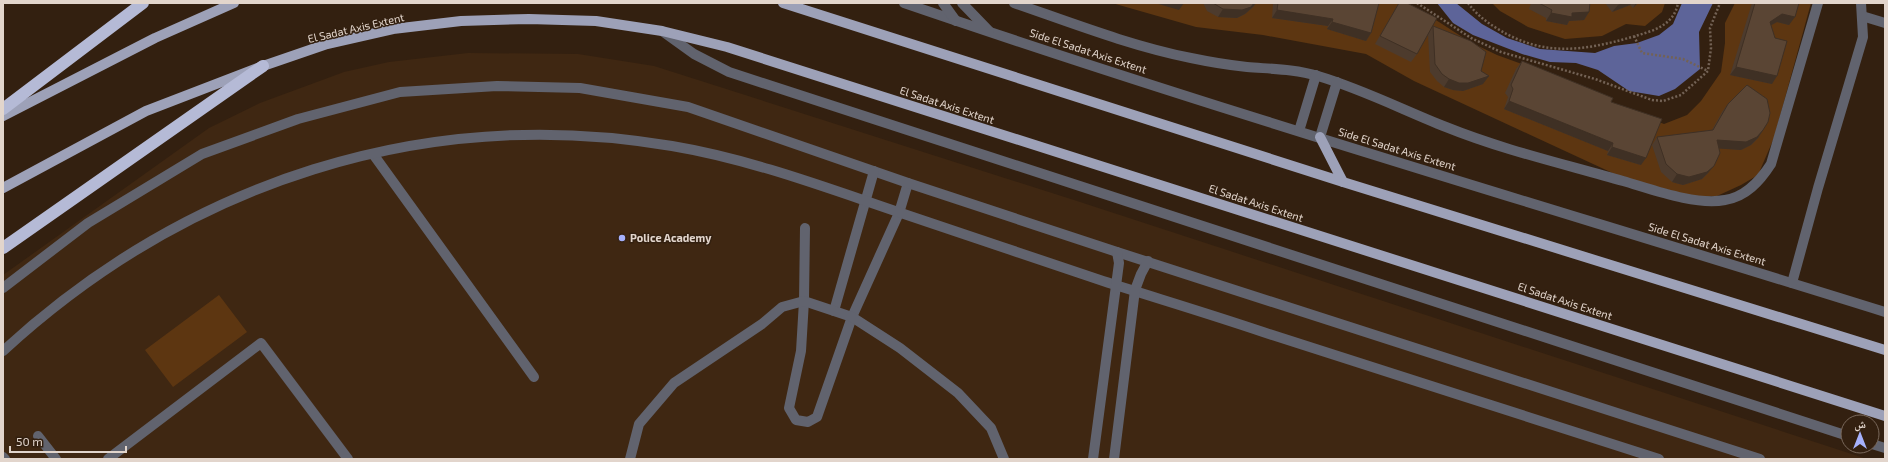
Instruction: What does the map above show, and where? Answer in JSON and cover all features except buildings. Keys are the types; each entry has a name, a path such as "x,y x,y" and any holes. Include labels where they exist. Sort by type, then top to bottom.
{"highway":[{"path":"3,109 143,3"},
{"path":"3,248 263,66"}],"main road":[{"path":"3,116 155,38 234,3"},
{"path":"783,3 1344,182 1885,350"},
{"name":"El Sadat Axis Extent","path":"3,188 146,111 263,66 327,44 386,31 461,21 529,19 596,21 662,31 727,47 1885,416"},
{"path":"1320,137 1344,182"}],"street":[{"name":"Side El Sadat Axis Extent","path":"904,3 990,33 1299,131 1885,312"},
{"path":"943,3 956,21"},
{"path":"962,3 990,33"},
{"path":"1014,3 1113,37 1183,56 1215,63 1277,68 1316,75 1337,82 1447,128 1494,144 1669,194 1700,200 1725,200 1739,196 1763,177 1771,164 1818,3"},
{"path":"1792,283 1818,188 1863,37 1861,3"},
{"path":"1862,16 1885,23"},
{"path":"662,31 694,54 729,72 1840,433"},
{"path":"1299,131 1316,75"},
{"path":"1320,137 1337,82"},
{"path":"3,288 88,223 202,154 298,119 400,92 497,86 580,88 688,107 908,183 1117,252 1760,459"},
{"path":"3,351 36,320 71,293 160,235 212,208 269,184 310,170 373,154 471,138 521,135 571,135 624,139 710,154 864,200 899,213 1115,284 1659,459"},
{"path":"373,154 534,377"},
{"path":"834,311 864,200 874,171"},
{"path":"805,228 804,301 801,351 789,408 796,420 808,422 817,417 852,317 899,213 908,183"},
{"path":"1093,459 1115,284 1119,263 1117,252"},
{"path":"1114,459 1135,290 1148,261"},
{"path":"630,459 638,424 674,383 762,324 782,307 804,301 852,317 900,348 958,393 992,428 1004,459"},
{"path":"108,459 261,343 348,459"},
{"path":"38,436 56,459"}],"path":[{"path":"1417,3 1471,38 1501,52 1595,79 1652,100 1662,101 1681,95 1708,71 1711,48 1710,28 1720,3"},
{"path":"1468,3 1473,11 1504,33 1522,41 1559,49 1594,47 1651,31 1668,22 1676,12 1678,3"},
{"path":"1634,36 1642,53 1683,59 1708,71"}],"shaded area":[{"path":"1112,3 1401,3 1425,13 1470,42 1497,55 1568,81 1633,112 1664,124 1687,115 1701,101 1721,72 1725,43 1725,23 1735,3 1811,3 1774,138 1758,175 1717,196 1694,197 1619,176 1414,81 1366,54 1263,35 1196,27"},
{"path":"1492,3 1665,3 1662,12 1645,26 1626,24 1602,36 1565,39 1528,27 1500,11"},
{"name":"Police Academy","path":"468,53 578,54 654,66 1077,201 1840,450 1840,454 1852,454 1867,459 3,459 3,275 209,128 260,103 344,72 389,62"},
{"path":"219,295 247,332 173,387 145,350"}],"water":[{"path":"1437,3 1456,3 1482,24 1507,38 1540,49 1595,53 1614,46 1637,43 1659,35 1673,24 1682,3 1713,3 1699,32 1700,69 1675,89 1659,96 1629,91 1598,70 1576,63 1550,62 1522,54 1473,35 1453,23"}],"place":[{"name":"Police Academy","path":"622,238"}]}
